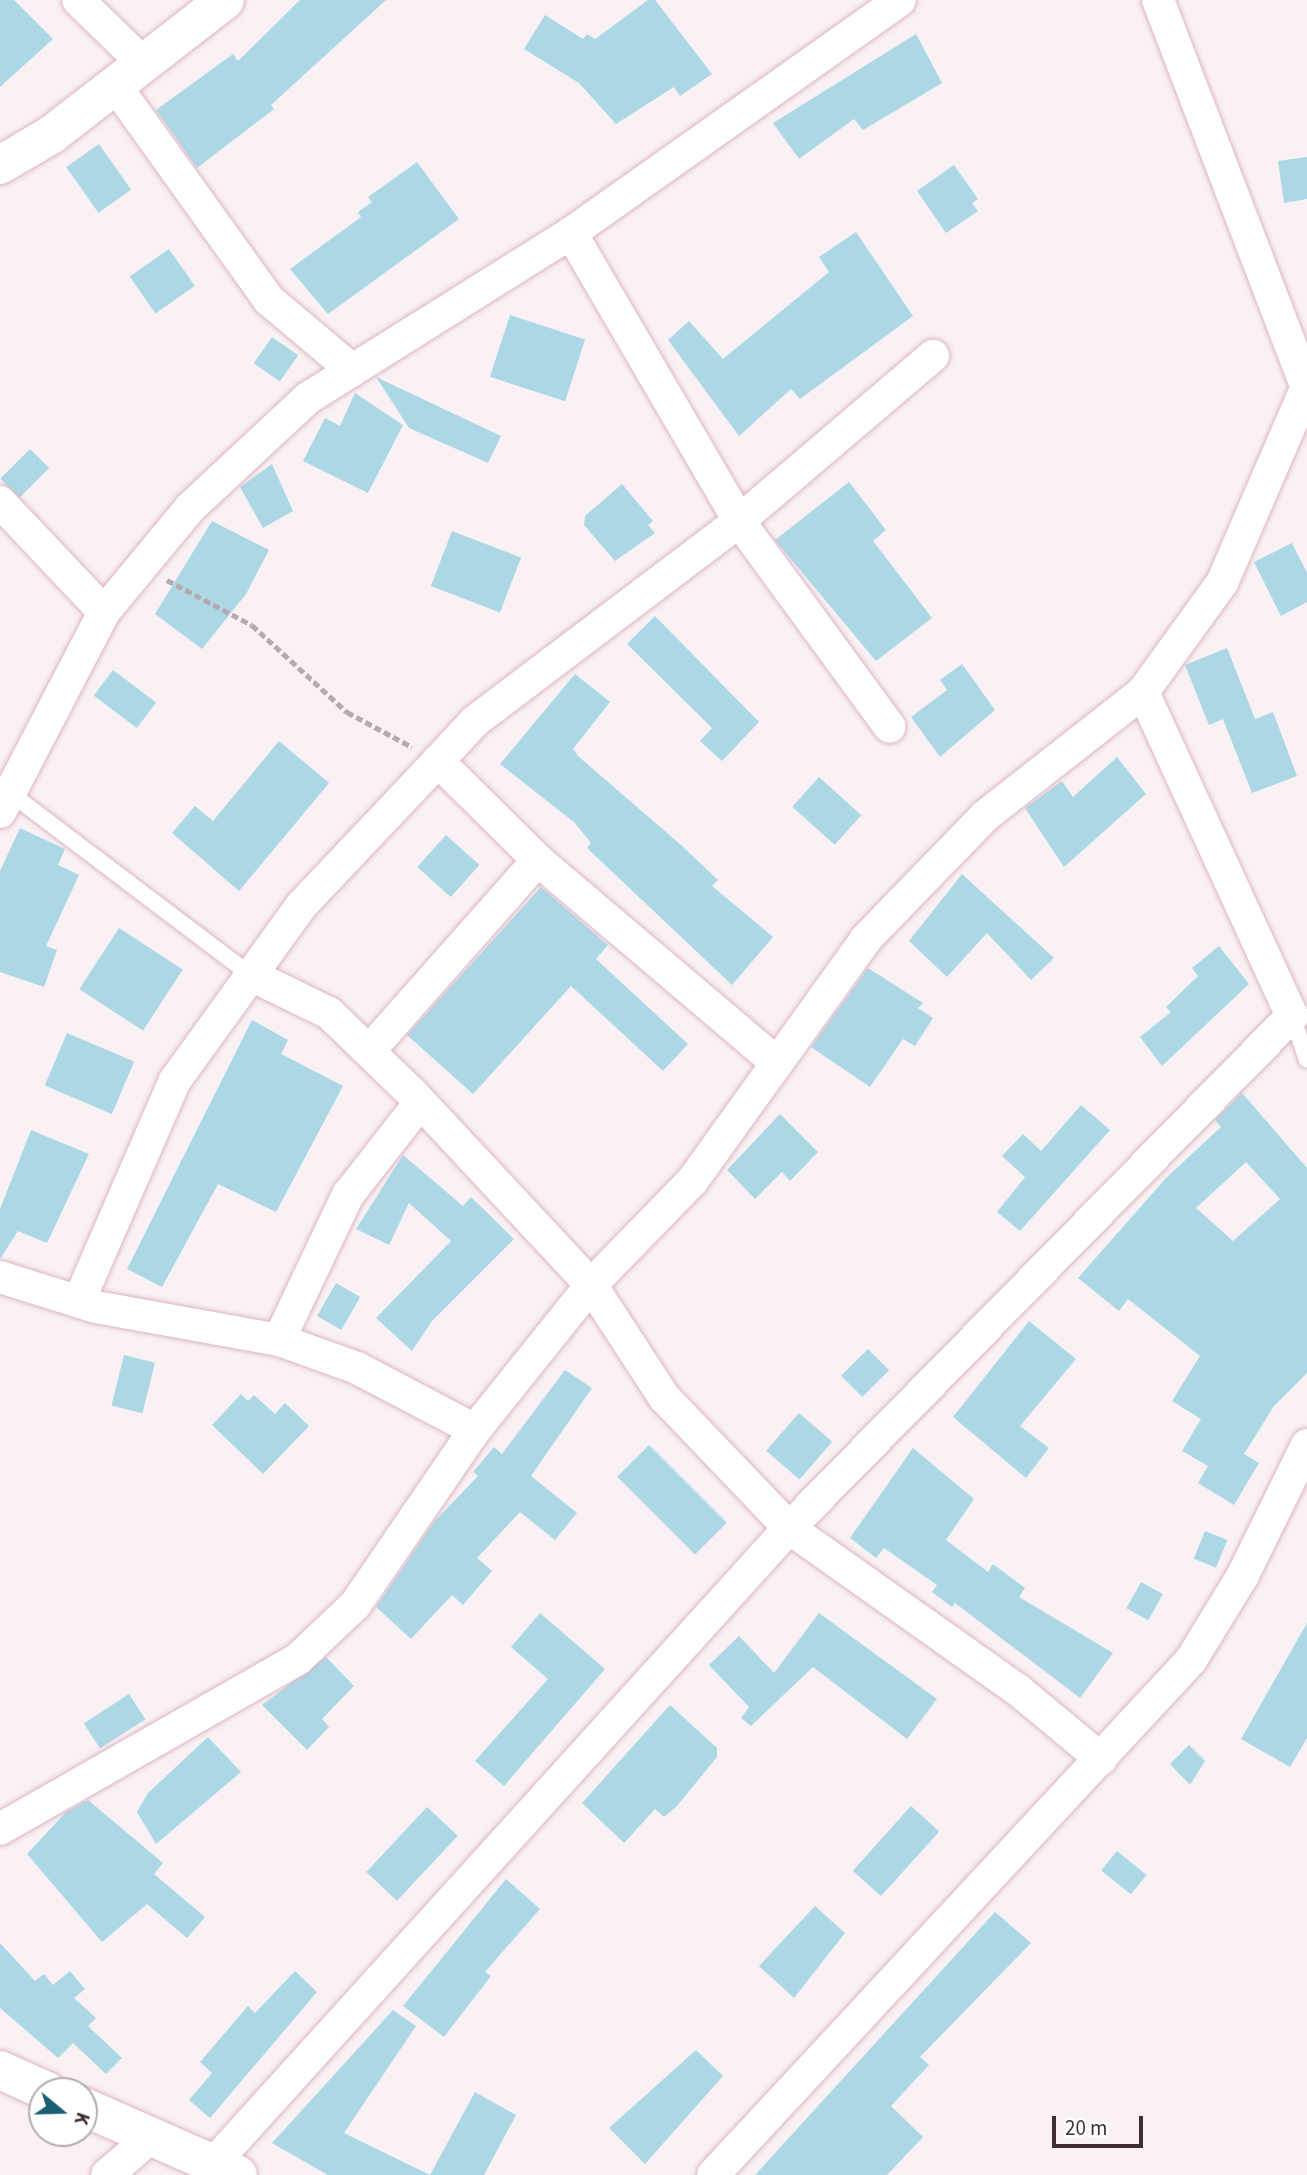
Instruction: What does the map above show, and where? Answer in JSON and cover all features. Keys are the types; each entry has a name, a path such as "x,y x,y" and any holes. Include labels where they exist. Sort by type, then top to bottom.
{"street":[{"path":"78,0 129,74 269,300 352,370"},
{"path":"0,165 129,74 225,0"},
{"path":"3,795 104,612 190,508 298,407 570,233 900,0"},
{"path":"0,1829 298,1659 355,1605 475,1430 591,1285 693,1180 866,939 985,816 1143,692 1222,583 1307,388 1158,0"},
{"path":"570,233 739,521 890,727"},
{"path":"79,1301 174,1082 249,974 301,906 475,721 739,521 933,356"},
{"path":"0,502 104,612"},
{"path":"98,2113 226,2169 789,1528 1292,1016 1143,692"},
{"path":"438,761 538,860 777,1063"},
{"path":"369,1051 538,860"},
{"path":"249,974 329,1013 420,1103 591,1285 664,1397 789,1528 1018,1690 1101,1759"},
{"path":"279,1340 348,1195 420,1103"},
{"path":"0,1277 79,1301 279,1340 357,1368 475,1430"},
{"path":"713,2175 1191,1660 1243,1575 1307,1445"},
{"path":"0,2070 28,2083"},
{"path":"107,2175 151,2137"}],"lane":[{"path":"3,795 249,974"},
{"path":"1292,1016 1307,1060"}],"path":[{"path":"141,567 252,625 347,712 438,761"}],"building":[{"path":"0,0 14,0 53,39 0,87"},
{"path":"300,0 386,0 271,105 274,109 197,168 156,110 233,54 238,61"},
{"path":"648,0 655,0 712,74 680,96 674,87 616,124 579,83 524,49 545,15 583,39 587,34 595,39"},
{"path":"916,34 942,83 863,130 854,119 799,159 773,123"},
{"path":"99,144 131,190 98,213 66,167"},
{"path":"1307,157 1307,199 1284,203 1278,161"},
{"path":"417,162 459,219 328,314 290,269 361,217 358,212 372,202 368,197"},
{"path":"954,165 978,199 972,203 978,211 946,233 917,191"},
{"path":"856,232 913,316 800,399 791,389 739,436 668,340 689,321 723,359 829,272 819,257"},
{"path":"169,249 195,286 155,313 130,277"},
{"path":"510,315 585,339 565,401 490,377"},
{"path":"272,337 298,355 280,382 254,363"},
{"path":"376,377 501,436 488,463 409,428"},
{"path":"355,393 403,425 368,493 303,461 325,418 340,426"},
{"path":"30,449 49,468 19,498 0,479"},
{"path":"272,464 293,511 263,528 240,487"},
{"path":"849,482 886,530 873,541 932,618 876,661 775,540"},
{"path":"622,484 653,521 648,525 655,533 615,561 584,525 585,516"},
{"path":"212,521 269,550 246,594 202,649 155,614"},
{"path":"452,531 521,558 500,613 431,586"},
{"path":"1292,543 1307,573 1307,602 1281,616 1254,562"},
{"path":"655,616 759,722 722,761 700,741 712,728 627,644"},
{"path":"1227,648 1255,719 1273,712 1297,776 1252,793 1223,719 1209,725 1185,665"},
{"path":"962,664 995,710 940,757 911,717 947,690 940,680"},
{"path":"113,670 156,702 137,728 94,696"},
{"path":"575,674 610,702 573,749 578,756 681,845 718,880 712,886 773,937 732,985 587,848 591,843 575,823 500,764"},
{"path":"279,741 329,783 239,891 172,833 195,806 213,821"},
{"path":"1117,757 1146,794 1064,867 1025,808 1062,781 1073,797"},
{"path":"819,777 861,815 835,845 792,807"},
{"path":"20,828 65,849 58,865 79,875 46,946 57,950 44,987 0,972 0,871"},
{"path":"446,835 479,865 451,897 417,867"},
{"path":"962,874 1054,958 1031,980 987,933 947,977 909,941"},
{"path":"541,887 608,945 596,959 688,1044 663,1071 571,986 473,1094 407,1035"},
{"path":"119,928 183,969 143,1031 79,989"},
{"path":"1219,946 1249,984 1162,1066 1140,1037 1171,1012 1166,1007 1198,976 1192,968"},
{"path":"868,968 923,1003 918,1008 933,1018 915,1046 903,1039 870,1087 811,1047"},
{"path":"252,1020 288,1040 281,1054 343,1086 276,1212 218,1184 162,1287 127,1269"},
{"path":"67,1033 134,1062 112,1114 45,1085"},
{"path":"1242,1093 1307,1168 1307,1373 1274,1406 1244,1454 1259,1463 1234,1505 1198,1483 1208,1466 1182,1451 1201,1419 1172,1401 1200,1356 1128,1299 1119,1311 1078,1278 1166,1178 1221,1127 1215,1120","holes":["1246,1162 1280,1199 1233,1241 1196,1208"]},
{"path":"1081,1105 1110,1130 1020,1231 997,1212 1025,1177 1002,1156 1023,1134 1041,1151"},
{"path":"780,1114 818,1152 790,1181 782,1172 755,1199 727,1170"},
{"path":"31,1130 89,1154 47,1243 18,1231 0,1259 0,1209"},
{"path":"403,1155 463,1206 471,1197 514,1239 432,1321 412,1351 376,1318 451,1241 409,1203 389,1245 356,1229"},
{"path":"336,1283 360,1297 341,1330 317,1316"},
{"path":"1029,1321 1076,1359 1020,1426 1049,1448 1026,1478 953,1417"},
{"path":"868,1349 889,1370 862,1397 841,1376"},
{"path":"124,1355 155,1363 142,1413 111,1405"},
{"path":"565,1370 592,1388 531,1476 577,1513 555,1540 520,1512 477,1558 492,1571 463,1605 452,1595 411,1639 376,1607 434,1522 478,1476 473,1472 494,1447 502,1454"},
{"path":"241,1394 248,1401 254,1395 275,1414 285,1403 309,1426 263,1474 212,1425"},
{"path":"799,1413 832,1442 799,1480 766,1451"},
{"path":"649,1445 727,1523 695,1555 617,1477"},
{"path":"913,1448 974,1499 946,1540 988,1572 993,1564 1025,1588 1019,1597 1113,1653 1080,1698 955,1603 952,1607 932,1592 937,1585 884,1548 876,1558 850,1538"},
{"path":"1205,1531 1227,1540 1216,1568 1194,1559"},
{"path":"1141,1582 1163,1594 1148,1620 1126,1608"},
{"path":"540,1613 605,1669 504,1786 475,1761 548,1679 511,1647"},
{"path":"819,1613 937,1699 907,1739 813,1667 751,1726 741,1718 749,1707 709,1665 739,1636 774,1673"},
{"path":"1307,1623 1307,1738 1290,1767 1241,1739"},
{"path":"326,1657 354,1686 322,1719 329,1727 307,1750 262,1705"},
{"path":"129,1694 145,1719 100,1749 84,1723"},
{"path":"670,1705 717,1748 717,1757 676,1807 664,1817 655,1809 624,1843 582,1803"},
{"path":"208,1737 241,1772 156,1844 137,1812 148,1793"},
{"path":"1189,1745 1205,1761 1190,1785 1170,1764"},
{"path":"88,1800 163,1863 154,1874 205,1917 187,1938 147,1904 102,1942 27,1854 66,1812"},
{"path":"911,1806 939,1831 881,1896 853,1871"},
{"path":"427,1807 458,1836 397,1901 366,1872"},
{"path":"1117,1851 1147,1875 1131,1894 1101,1870"},
{"path":"506,1879 540,1909 485,1972 491,1976 444,2037 403,2006"},
{"path":"815,1906 845,1933 794,1998 759,1966"},
{"path":"995,1912 1031,1943 920,2057 929,2065 891,2106 923,2137 887,2175 755,2175"},
{"path":"0,1943 35,1981 44,1974 53,1985 70,1971 85,1989 74,1998 96,2018 88,2026 122,2058 106,2074 73,2043 58,2058 0,2008"},
{"path":"295,1971 317,1992 210,2118 189,2100 212,2073 200,2062 248,2006 255,2013"},
{"path":"393,2010 416,2026 344,2133 430,2175 328,2175 272,2143"},
{"path":"696,2050 723,2076 645,2164 609,2128"},
{"path":"475,2092 516,2115 484,2175 430,2175"}]}
